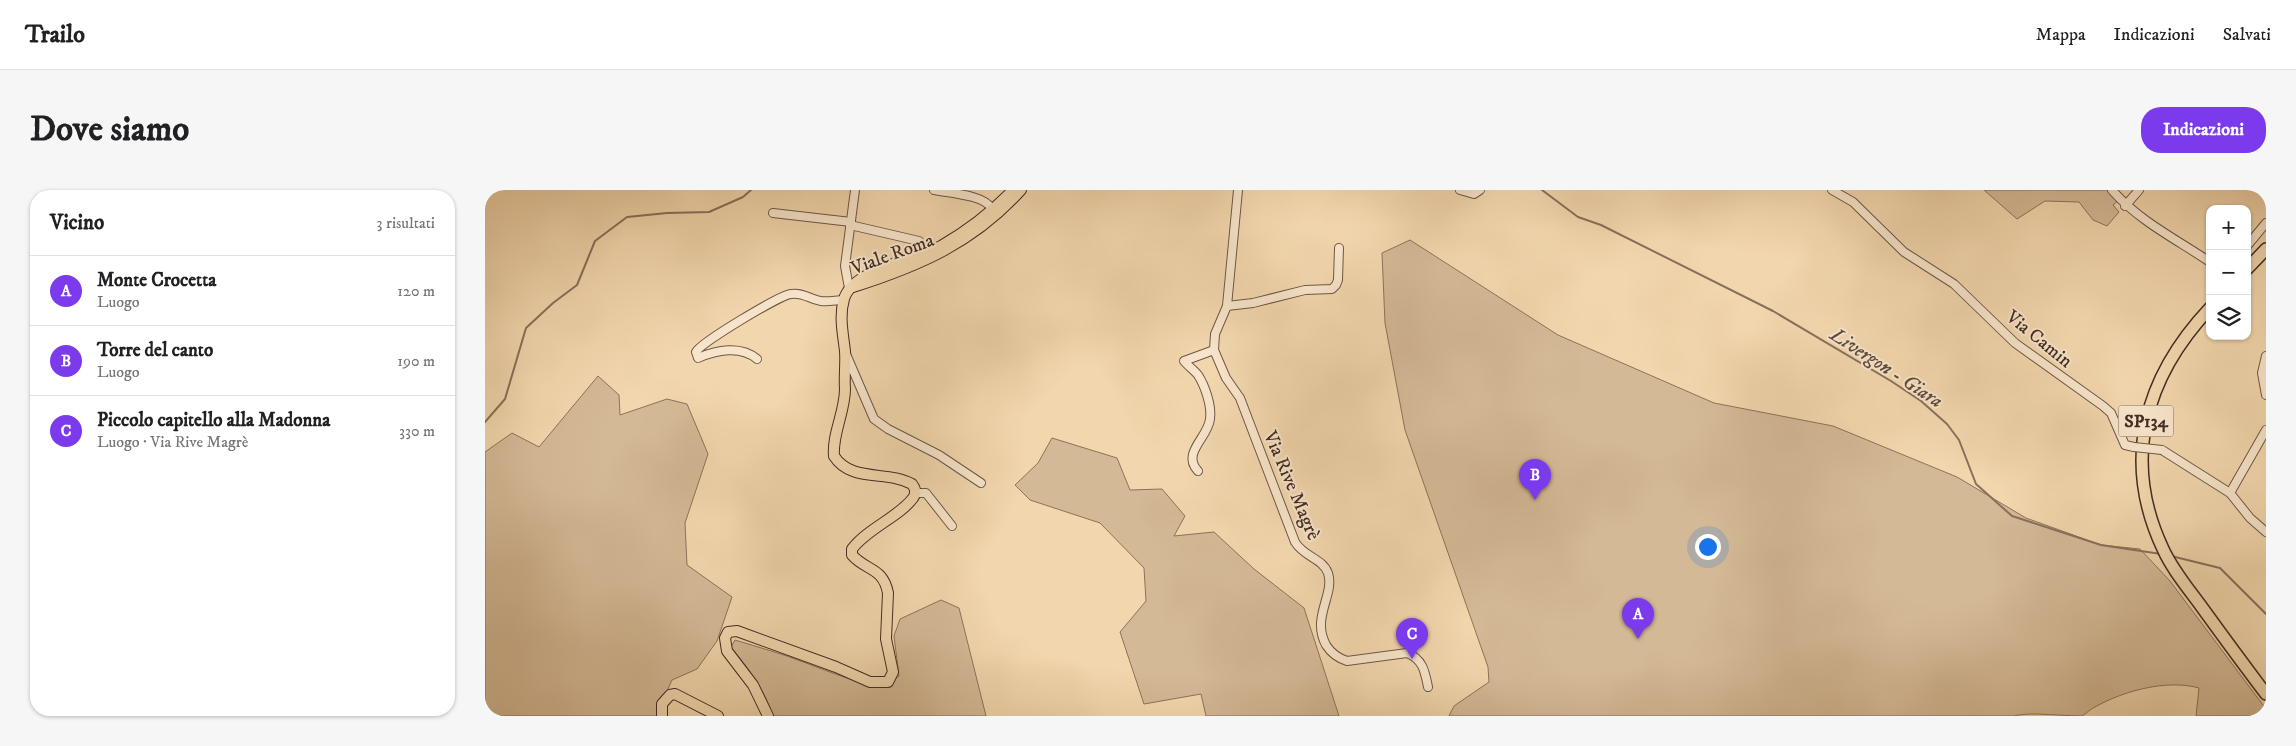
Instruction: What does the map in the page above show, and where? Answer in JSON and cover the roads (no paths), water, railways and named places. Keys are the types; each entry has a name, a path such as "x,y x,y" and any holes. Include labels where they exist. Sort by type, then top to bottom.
{"highway":[{"path":"2251,264 2266,249"},
{"name":"SP134","path":"2206,313 2183,339 2168,361 2154,391 2143,433 2143,480 2155,531 2165,554 2266,694"}],"main road":[{"name":"Viale Roma","path":"849,288 864,275 909,260 940,246 992,209 1013,190"},
{"name":"Viale Roma","path":"849,288 898,273 942,254 971,236 1021,190"},
{"path":"768,716 753,684 727,651 725,638 728,632 737,631 836,667 870,682 888,682 893,672 886,639 887,586 877,572 855,559 852,555 852,549 865,535 906,506 916,493 912,484 903,479 854,472 845,468 834,456 834,442 845,393 845,352 841,316 844,300 849,288"},
{"path":"662,716 661,704 669,695 675,694 718,716"}],"street":[{"path":"485,194 489,190"},
{"path":"849,288 845,266 855,190"},
{"path":"934,190 967,193 985,201 992,209"},
{"path":"1198,471 1193,466 1192,456 1210,421 1210,410 1197,373 1184,361 1214,350 1215,334 1227,306 1238,190"},
{"path":"1460,190 1474,194 1480,190"},
{"name":"Via Camin","path":"1832,190 1853,202 1904,252 1954,284 2015,343 2103,406 2111,413 2125,444 2162,450 2231,494"},
{"path":"2112,190 2125,206 2145,221 2206,259"},
{"path":"2125,206 2139,190"},
{"path":"773,213 851,224 919,241"},
{"path":"2251,241 2266,224"},
{"path":"1227,306 1253,303 1305,290 1332,289 1338,280 1339,248"},
{"path":"757,359 746,352 735,350 714,352 698,358 696,352 698,348 716,335 785,296 801,294 821,301 844,300"},
{"name":"Via Rive Magrè","path":"1214,350 1226,378 1240,398 1295,542 1305,555 1323,564 1329,576 1320,630 1329,649 1338,658 1347,662 1407,653 1421,662 1425,669 1428,688"},
{"path":"845,352 874,419 888,429 939,455 981,482"},
{"path":"2266,356 2262,373 2266,396"},
{"path":"2266,430 2231,494 2249,518 2266,532"},
{"path":"916,493 926,493 952,526"}],"waterway":[{"name":"Livergon - Giara","path":"485,422 505,399 526,328 553,303 577,285 595,241 627,217 667,213 709,212 743,197 751,190"},
{"name":"Livergon - Giara","path":"1542,190 1578,217 1601,225 1773,311 1891,381 1921,401 1947,424 1959,440 1976,484 2012,516 2101,545 2161,554"},
{"name":"Livergon - Giara","path":"2171,556 2220,568 2266,614"}],"place":[{"name":"Torre del canto","path":"1535,500"},
{"name":"Monte Crocetta","path":"1638,639"},
{"name":"Piccolo capitello alla Madonna","path":"1412,659"}]}
